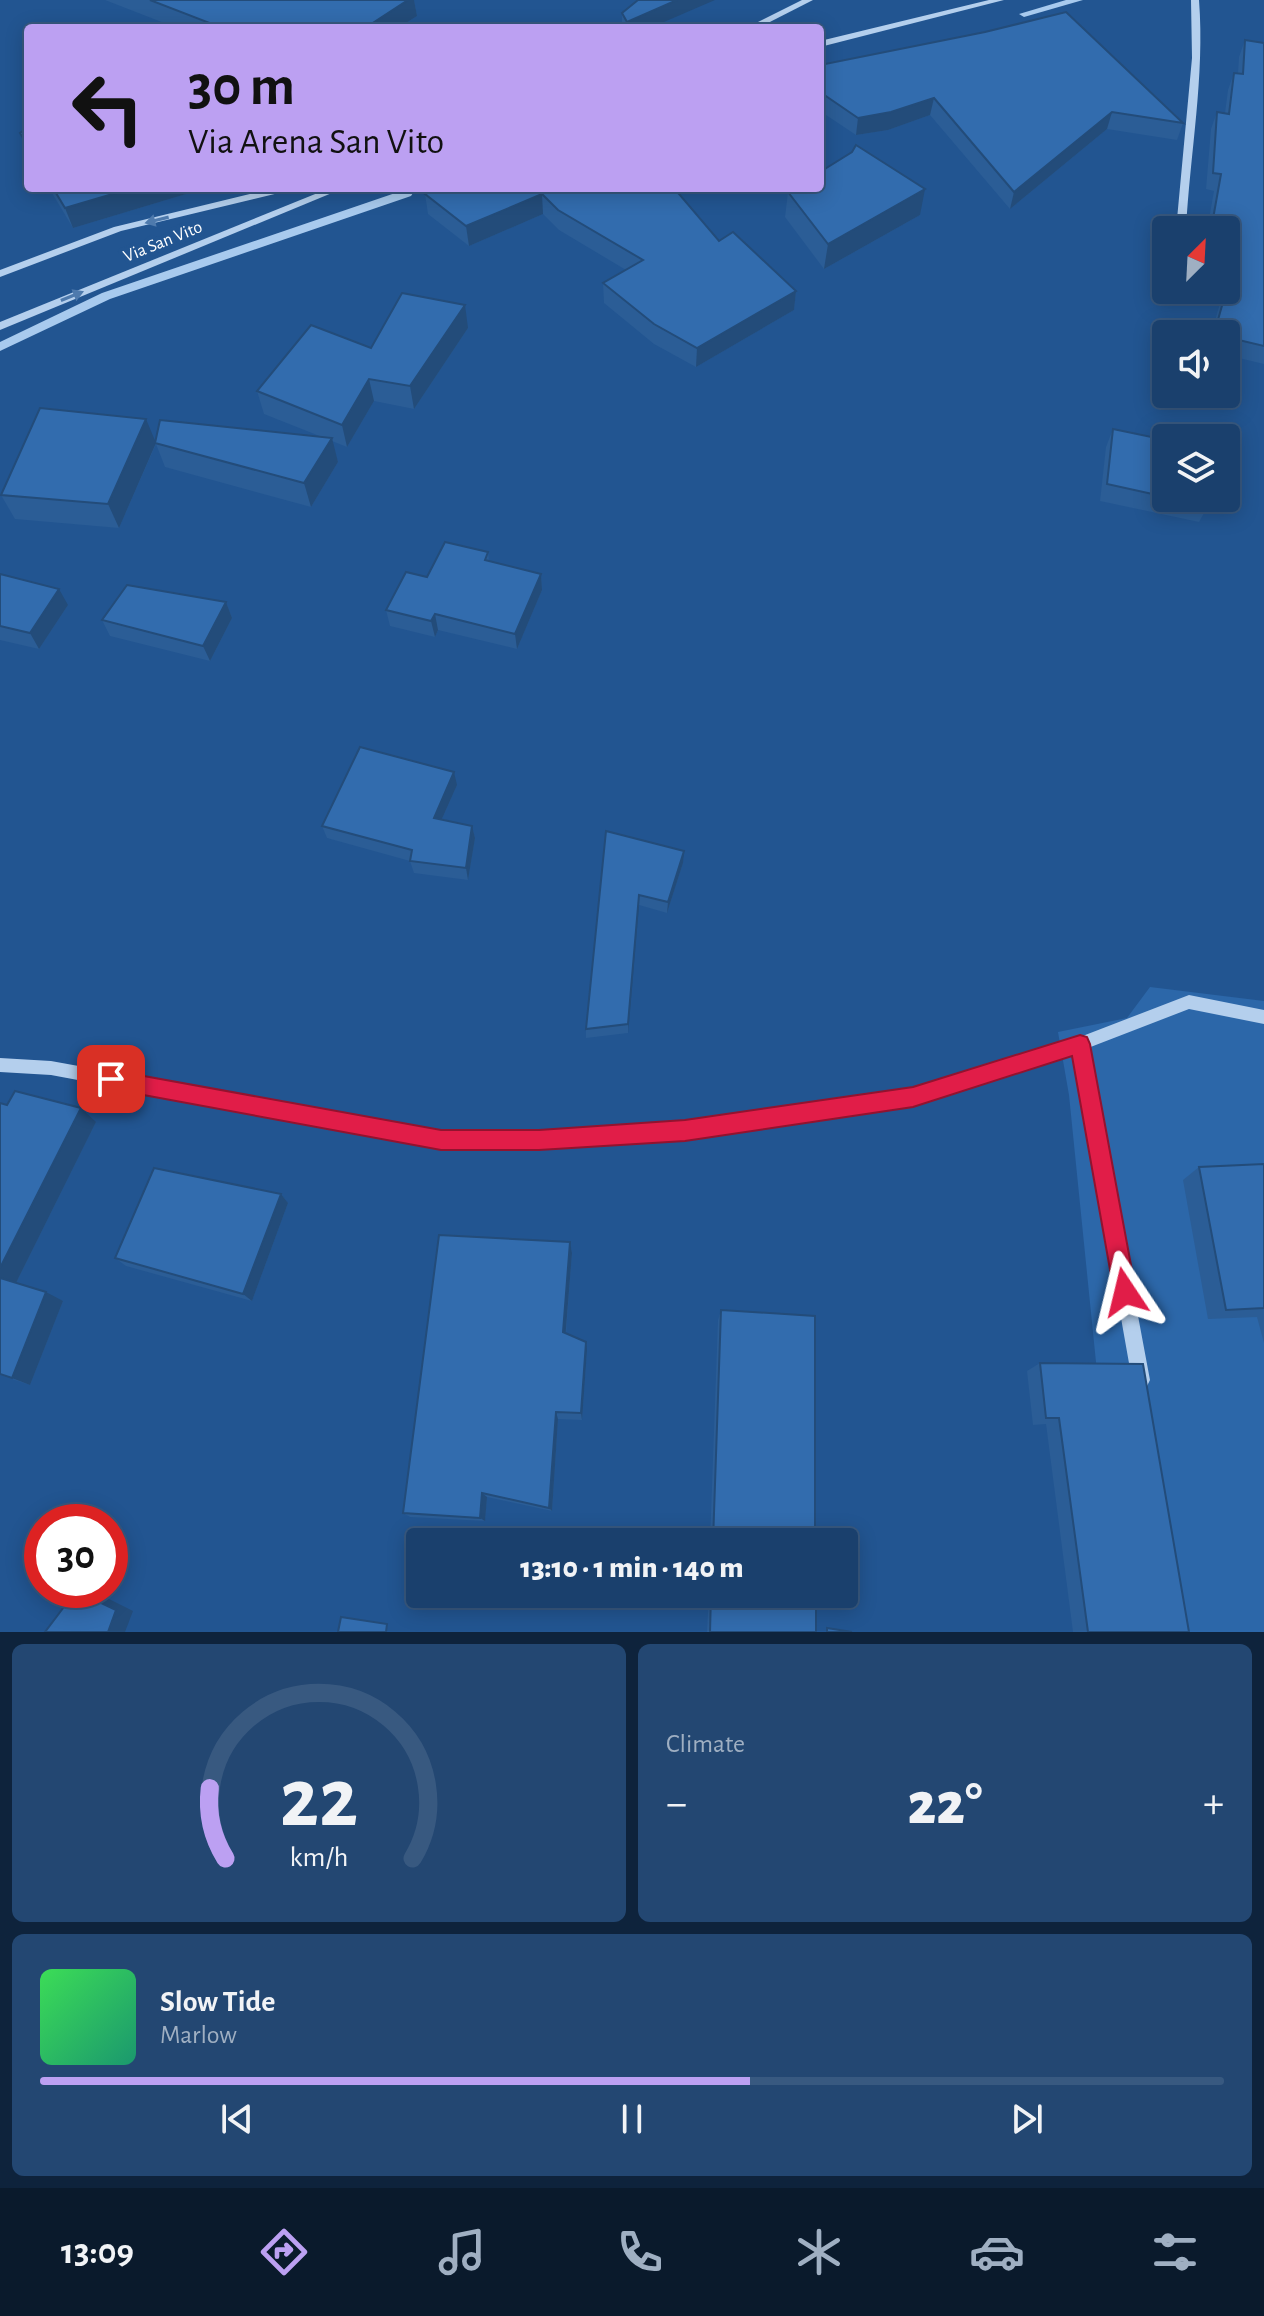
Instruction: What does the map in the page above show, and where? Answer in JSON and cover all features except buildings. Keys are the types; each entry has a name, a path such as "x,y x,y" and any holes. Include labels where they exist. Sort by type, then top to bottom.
{"street":[{"path":"759,24 809,0"},
{"path":"824,43 1000,0"},
{"path":"1181,216 1199,37 1195,0"},
{"name":"Via San Vito","path":"0,274 118,229 271,192"},
{"name":"Via San Vito","path":"0,326 329,192"},
{"path":"0,1065 51,1068 441,1140 539,1140 685,1131 913,1097 1080,1044 1189,1002 1264,1017"},
{"path":"1080,1044 1144,1400"}],"shaded area":[{"path":"1150,987 1264,1001 1264,1632 1173,1632 1097,1372 1069,1095 1058,1032 1127,1018"}],"waterway":[{"path":"1024,14 1078,0"},
{"path":"0,347 106,296 407,193"}],"route":[{"path":"111,1079 441,1140 539,1140 685,1131 913,1097 1080,1044 1125,1292"}]}
